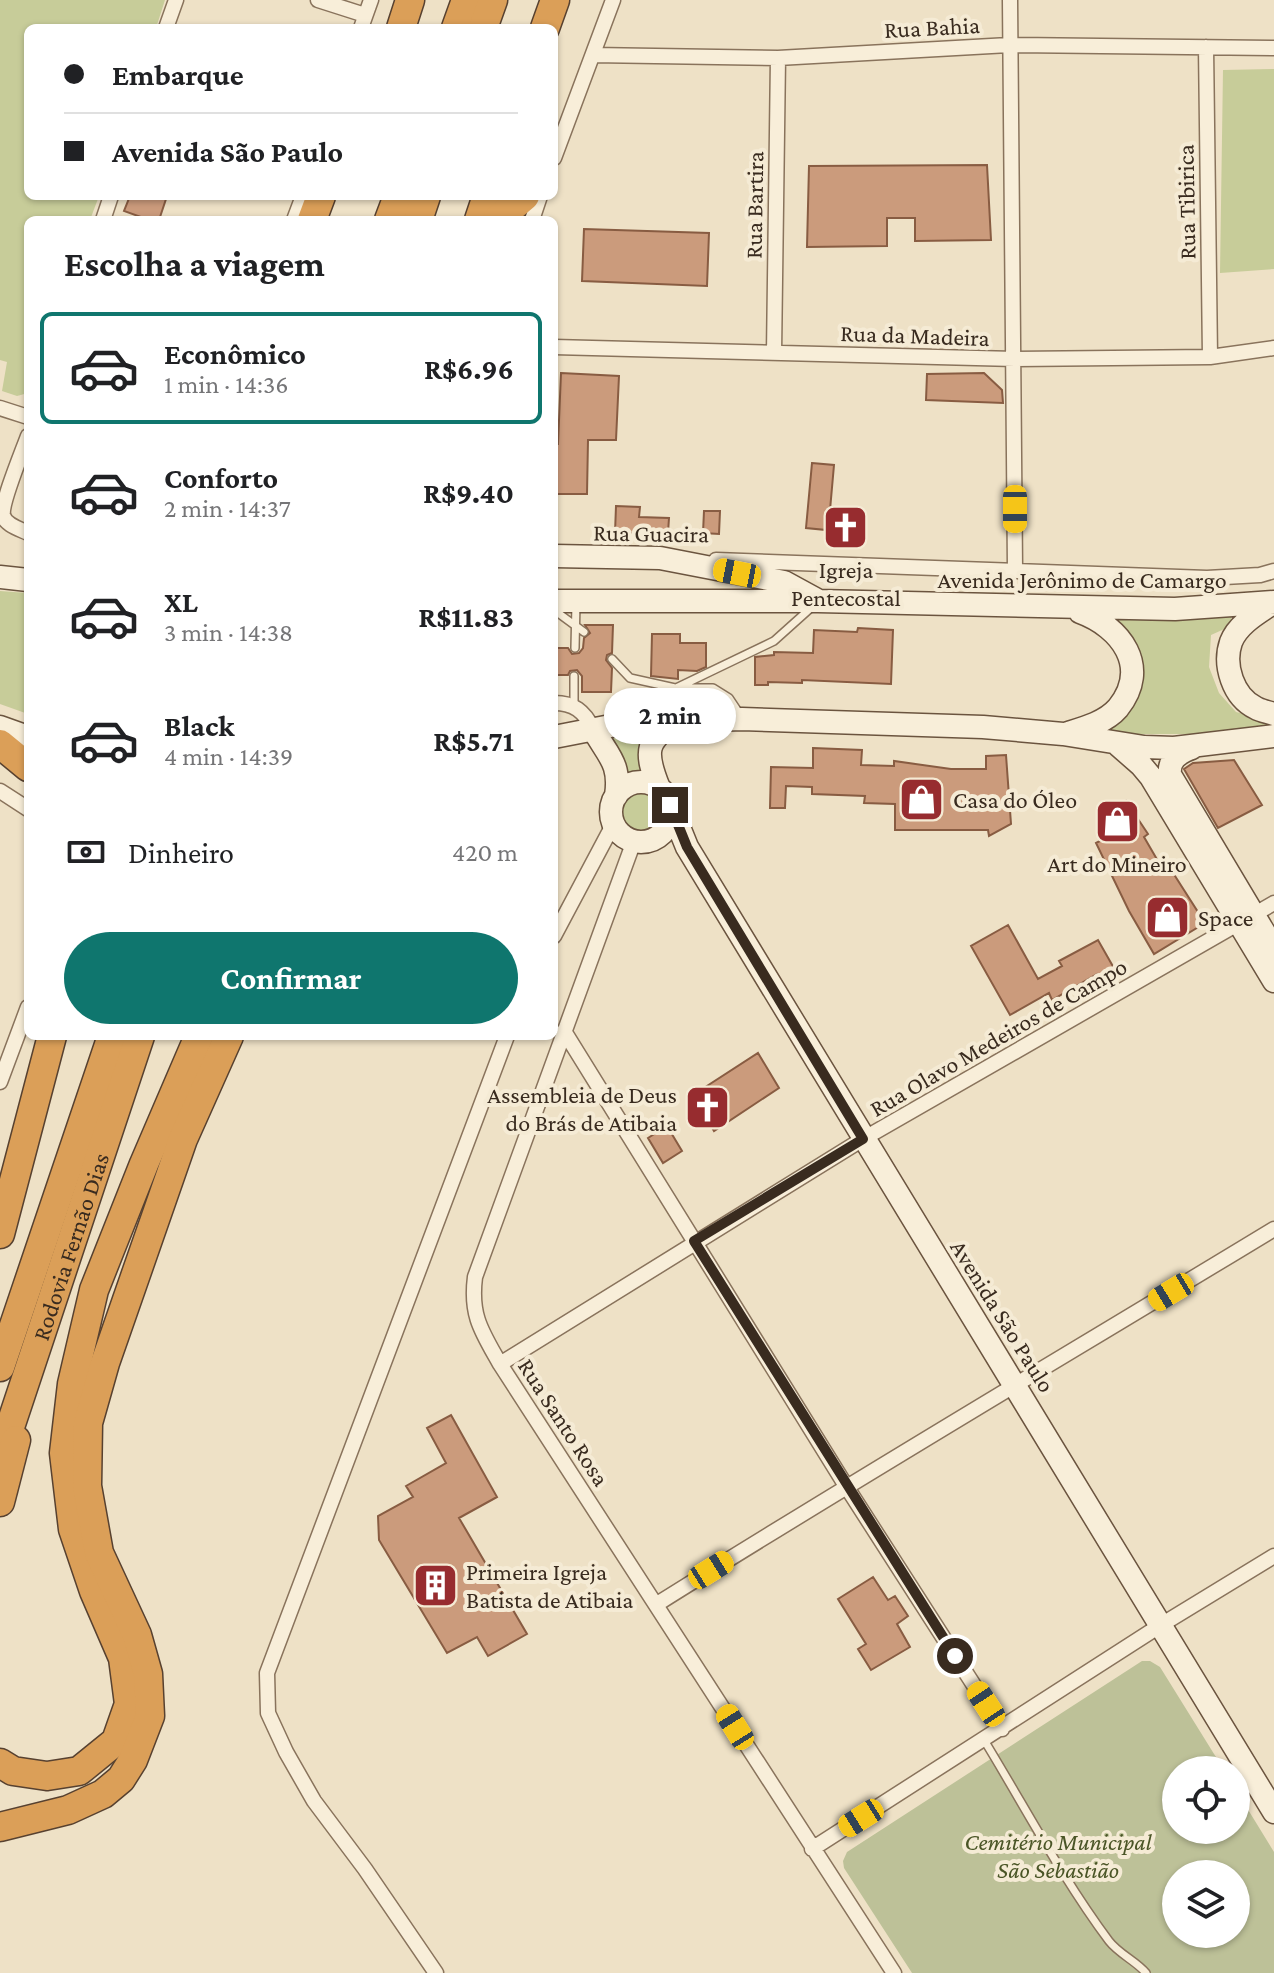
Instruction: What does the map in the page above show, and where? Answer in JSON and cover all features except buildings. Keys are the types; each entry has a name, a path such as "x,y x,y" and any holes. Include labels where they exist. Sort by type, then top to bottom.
{"highway":[{"path":"370,24 392,0"},
{"path":"402,24 410,0"},
{"path":"449,24 452,0"},
{"path":"457,24 466,0"},
{"path":"484,24 493,0"},
{"path":"546,24 555,0"},
{"path":"502,216 520,200"},
{"path":"0,744 24,764"},
{"path":"0,1234 51,1040"},
{"name":"Rodovia Fernão Dias","path":"0,1367 111,1040"},
{"name":"Rodovia Fernão Dias","path":"0,1457 139,1040"},
{"path":"0,1763 13,1771 47,1776 79,1771 116,1741 129,1704 123,1658 94,1591 73,1529 64,1453 72,1384 94,1290 197,1040"},
{"path":"0,1827 68,1810 103,1794 121,1779 133,1760 150,1716 148,1674 137,1635 99,1553 87,1486 88,1423 105,1363 183,1139 227,1040"},
{"path":"0,1502 72,1237"}],"main road":[{"name":"Rua Guacira","path":"558,556 660,558"},
{"path":"660,558 784,582 818,601"},
{"path":"0,577 24,580"},
{"name":"Avenida Jerônimo de Camargo","path":"565,601 818,601 1175,609 1274,602"},
{"path":"1274,602 1250,617 1231,641 1228,667 1236,690 1254,708 1274,714"},
{"path":"1063,734 1090,727 1116,710 1133,674 1128,650 1115,631 1097,618 1069,607"},
{"path":"558,736 626,723 680,719 918,724 1063,734 1153,748 1274,736"},
{"name":"Avenida São Paulo","path":"680,719 660,731 650,742 649,758 687,847 1274,1812"},
{"path":"0,727 24,736"},
{"path":"593,729 614,759 619,777 612,805 614,823 625,837 677,842 687,847"},
{"path":"1116,743 1167,789 1246,920 1274,981"},
{"path":"1167,789 1169,766 1181,752 1197,746"},
{"path":"616,796 630,784 640,782 665,797 668,825 644,840"},
{"path":"1246,920 1274,949"}],"street":[{"path":"167,24 176,0"},
{"path":"318,0 370,24 371,0"},
{"path":"558,147 613,0"},
{"path":"1010,0 1015,569"},
{"name":"Rua Bahia","path":"593,55 778,58 1009,45 1274,48"},
{"name":"Rua Tibirica","path":"1206,47 1210,357"},
{"name":"Rua Bartira","path":"774,353 778,58"},
{"name":"Rua da Madeira","path":"558,347 1015,359 1210,357 1274,348"},
{"path":"0,408 24,416"},
{"path":"24,447 4,503 3,515 8,523 24,531"},
{"name":"Rua Guacira","path":"660,558 1207,578 1260,575 1274,571"},
{"path":"558,704 574,706 586,714 593,729"},
{"path":"0,791 24,806"},
{"path":"558,928 614,823"},
{"name":"Rua Santo Rosa","path":"644,840 564,1031 475,1277 472,1301 477,1323 500,1364 894,1973"},
{"name":"Rua Olavo Medeiros de Campo","path":"500,1364 863,1139 1274,903"},
{"path":"0,1082 24,1018"},
{"path":"564,1031 846,1486 1002,1729"},
{"path":"436,1973 314,1801 286,1752 268,1713 267,1673 505,1040"},
{"path":"657,1604 846,1486 1274,1229"},
{"path":"812,1849 1274,1556"}],"lane":[{"path":"565,601 576,624 575,648"},
{"path":"593,729 774,641 818,601"},
{"path":"558,613 584,632"},
{"path":"612,659 630,678 675,688 713,688 729,698 742,719"},
{"path":"574,676 574,706"},
{"path":"984,1740 1076,1893 1111,1944 1138,1963 1146,1973"}],"green space":[{"path":"0,0 165,0 157,24 24,24 24,200 98,200 92,216 24,216 24,394 17,396 2,391 7,362 0,360"},
{"path":"1274,69 1274,269 1220,273 1223,70"},
{"path":"0,591 24,593 24,713 0,704"},
{"path":"1112,614 1231,616 1231,626 1211,635 1209,667 1219,693 1236,712 1267,720 1266,725 1194,734 1106,734 1101,728 1125,713 1136,700 1143,675 1138,650 1123,629 1112,623"},
{"path":"650,730 649,781 632,781 623,786 603,739"},
{"path":"633,790 652,795 661,807 659,822 643,834 629,827 621,815 621,801"},
{"name":"Cemitério Municipal São Sebastião","path":"1142,1661 1150,1661 1160,1667 1215,1756 1162,1756 1162,1844 1250,1844 1250,1813 1274,1852 1274,1973 912,1973 844,1868 847,1852"}],"place":[{"name":"Igreja Pentecostal","path":"846,527"},
{"name":"Casa do Óleo","path":"922,799"},
{"name":"Art do Mineiro","path":"1117,821"},
{"name":"Space","path":"1167,917"},
{"name":"Assembleia de Deus do Brás de Atibaia","path":"708,1108"},
{"name":"Primeira Igreja Batista de Atibaia","path":"435,1585"}],"route":[{"path":"670,805 687,847 863,1139 694,1241 955,1656"}]}
